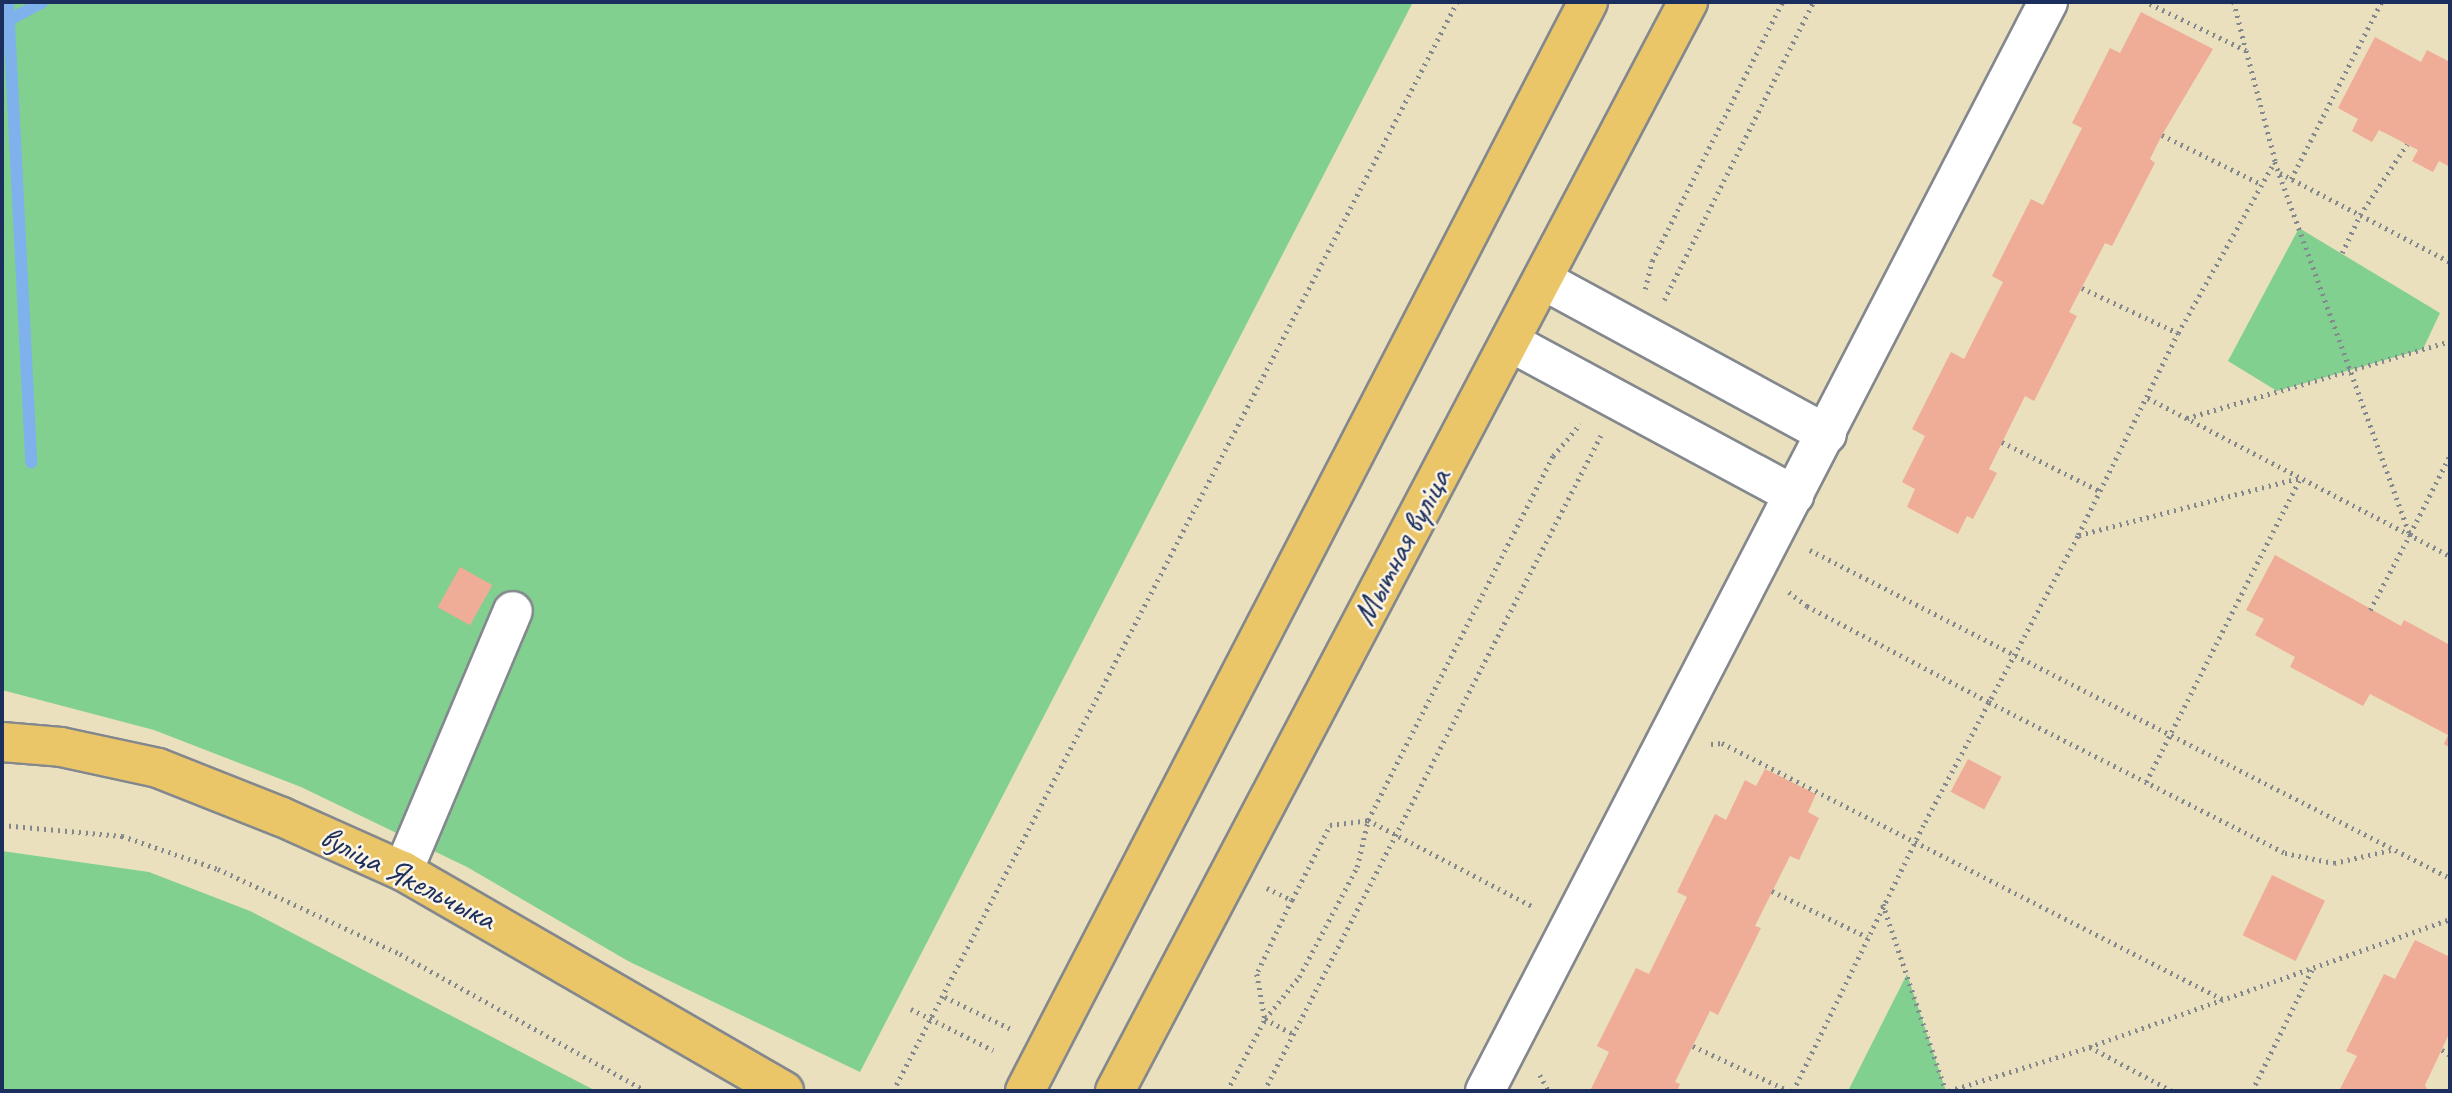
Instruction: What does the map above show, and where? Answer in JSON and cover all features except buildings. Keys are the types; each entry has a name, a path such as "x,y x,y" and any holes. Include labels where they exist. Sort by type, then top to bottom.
{"main road":[{"path":"1025,1091 1588,2"},
{"name":"Мытная вуліца","path":"1115,1091 1688,2"},
{"name":"вуліца Якельчыка","path":"2,742 61,747 158,768 403,871 784,1091"}],"lane":[{"path":"1485,1091 2048,2"},
{"path":"1543,280 1639,335 1827,433"},
{"path":"1510,342 1794,495"},
{"path":"403,871 513,611"}],"path":[{"path":"893,1091 933,1020 1457,2"},
{"path":"1639,335 1652,261 1782,2"},
{"path":"1639,335 1813,2"},
{"path":"2145,2 2246,51"},
{"path":"2234,2 2275,161 2410,534"},
{"path":"2291,179 2381,2"},
{"path":"2162,135 2261,184"},
{"path":"2342,253 2360,215 2407,144"},
{"path":"1693,1046 1791,1091 1914,842 2078,535 2148,398 2178,332 2275,161"},
{"path":"2279,172 2450,262"},
{"path":"2082,288 2178,332"},
{"path":"2186,418 2450,341"},
{"path":"1264,1091 1599,439 1611,395"},
{"path":"1227,1091 1265,1019 1299,977 1357,867 1368,820 1553,456 1611,395"},
{"path":"2148,398 2449,555"},
{"path":"1599,439 1611,445"},
{"path":"2002,442 2100,491"},
{"path":"2370,610 2450,455"},
{"path":"2078,535 2300,478"},
{"path":"2147,782 2300,478"},
{"path":"1776,531 2012,655 2450,878"},
{"path":"1786,589 1807,606 1989,702 2299,858 2334,863 2391,850"},
{"path":"1700,746 1722,743 2222,999"},
{"path":"1265,1019 1257,974 1330,825 1368,820 1393,836 1570,925"},
{"path":"2,825 122,836 218,869 400,954 646,1091"},
{"path":"1231,871 1292,900"},
{"path":"1772,891 1867,937"},
{"path":"1883,903 1947,1091 2089,1047 2450,919"},
{"path":"2252,1091 2313,967"},
{"path":"911,1009 993,1050"},
{"path":"1265,1019 1295,1035"},
{"path":"2089,1047 2172,1091"},
{"path":"2442,1050 2450,1055"}],"green space":[{"path":"2,2 1413,2 860,1072 628,961 467,867 301,787 154,730 2,690"},
{"path":"2299,228 2440,313 2423,349 2277,391 2228,361"},
{"path":"2,851 149,872 250,911 596,1091 2,1091"},
{"path":"1907,974 1946,1091 1848,1091"}],"waterway":[{"path":"8,2 31,462"},
{"path":"9,20 43,2"}]}
